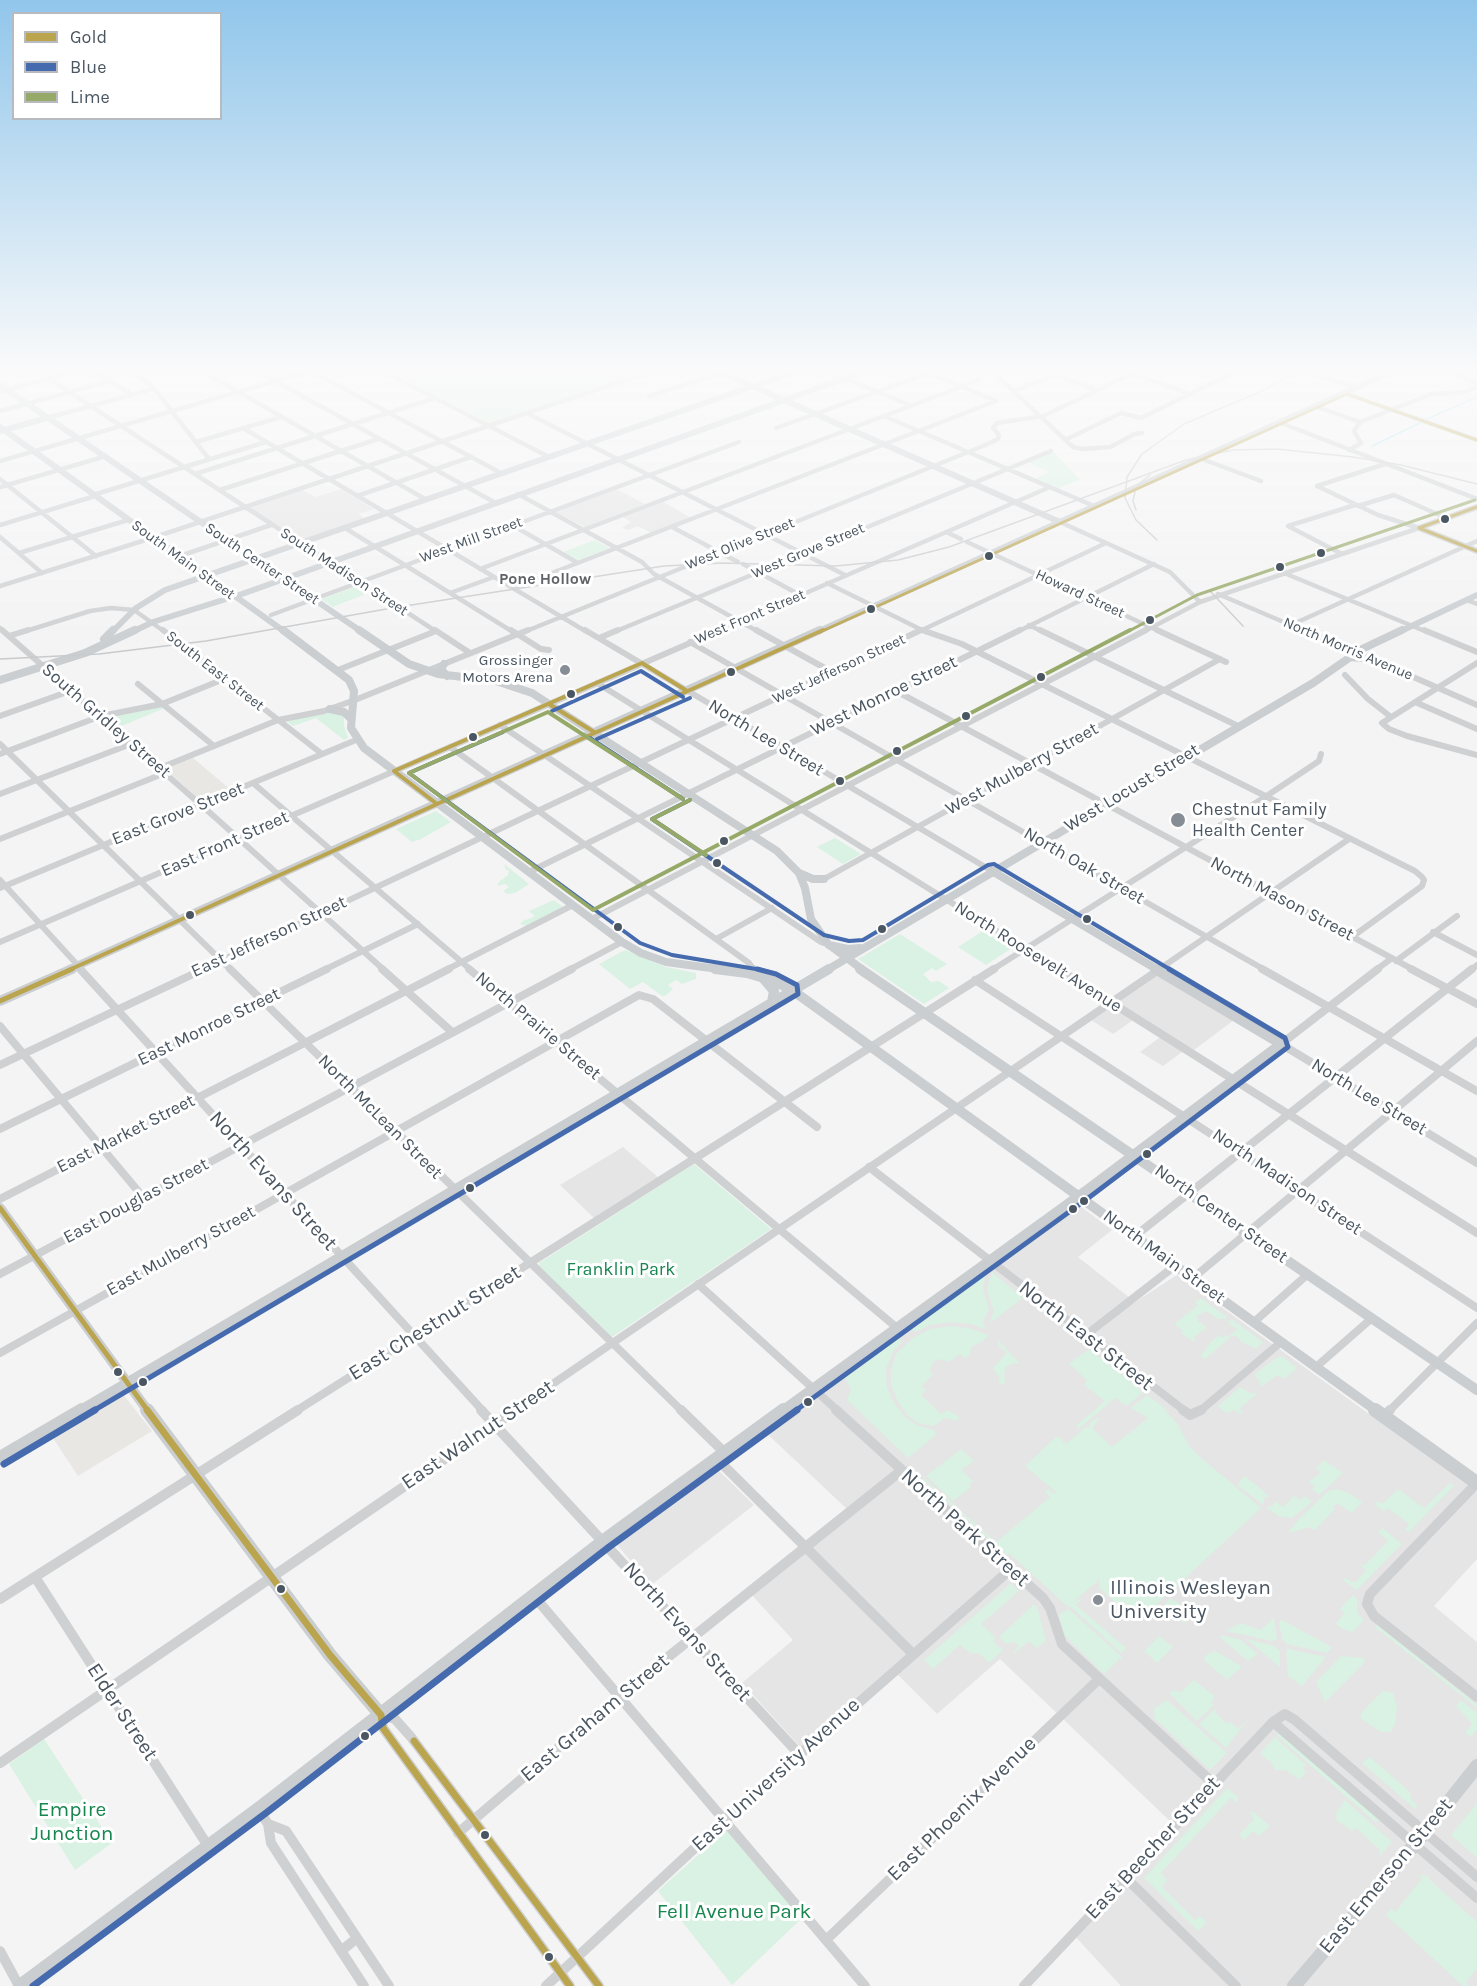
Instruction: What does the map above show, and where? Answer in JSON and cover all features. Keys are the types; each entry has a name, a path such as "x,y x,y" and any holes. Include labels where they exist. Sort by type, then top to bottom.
{"main road":[{"name":"South Main Street","path":"50,464 338,670 352,685 355,700"},
{"name":"South Center Street","path":"113,464 409,664 447,676 510,684 532,693 549,704"},
{"path":"58,660 102,640 134,610 160,592 527,464"},
{"path":"0,680 93,649 153,622 285,580 603,464"},
{"path":"927,464 1060,522"},
{"path":"0,1001 1191,464"},
{"path":"1419,528 1477,507"},
{"path":"1419,528 1477,551"},
{"name":"West Locust Street","path":"0,1458 1186,757 1351,657 1477,595"},
{"path":"1351,657 1373,659"},
{"path":"444,664 441,669 447,676"},
{"path":"355,700 350,718 356,740 437,804 622,942 648,956 666,962 739,971 792,990"},
{"path":"549,704 786,858 799,873 811,919 828,944 845,958"},
{"path":"330,709 344,712 350,718"},
{"name":"North Lee Street","path":"992,871 1281,1044"},
{"path":"799,873 813,879 824,879"},
{"path":"806,894 824,879"},
{"path":"828,944 848,949 865,946"},
{"name":"North Center Street","path":"845,958 1477,1390"},
{"path":"761,977 774,991 772,1002"},
{"name":"North Main Street","path":"792,990 1477,1483"},
{"path":"20,1986 258,1809 604,1541 1135,1155 1281,1044"},
{"path":"0,1208 330,1655 381,1715"},
{"name":"East Emerson Street","path":"1294,1986 1425,1832 1477,1766"}],"street":[{"path":"0,487 80,464"},
{"name":"South Madison Street","path":"178,464 470,653"},
{"path":"0,525 194,464"},
{"path":"195,474 229,464"},
{"path":"219,490 303,464"},
{"name":"North Lee Street","path":"303,464 992,871"},
{"path":"363,464 425,499"},
{"path":"0,586 153,538 374,464"},
{"path":"424,464 494,502"},
{"path":"357,496 450,464"},
{"path":"484,464 501,473"},
{"path":"626,464 845,576"},
{"name":"West Mill Street","path":"271,615 680,464"},
{"path":"480,569 757,464"},
{"path":"513,588 836,464"},
{"name":"West Olive Street","path":"0,839 278,720 330,709 355,700 938,464"},
{"path":"995,464 1094,506"},
{"name":"West Grove Street","path":"599,638 1020,464"},
{"path":"1215,464 1261,481"},
{"path":"1419,528 1378,515 1317,486 1385,464 1477,499"},
{"path":"0,479 96,556"},
{"name":"West Front Street","path":"450,747 1050,487"},
{"path":"518,494 642,562 650,572 832,672"},
{"path":"1342,554 1288,526 1393,495 1446,518"},
{"path":"19,553 128,520"},
{"path":"1060,522 1173,574 1200,602"},
{"path":"180,556 272,525"},
{"path":"512,525 578,563"},
{"path":"672,527 800,595"},
{"path":"345,528 541,649 549,650"},
{"path":"592,919 1200,602 1218,594 1419,528"},
{"name":"Howard Street","path":"946,532 1224,660"},
{"path":"0,537 42,573"},
{"path":"1291,625 1477,541"},
{"name":"West Jefferson Street","path":"539,810 1106,543"},
{"name":"West Monroe Street","path":"583,845 1154,564"},
{"path":"1284,573 1477,652"},
{"path":"450,593 494,577"},
{"path":"828,583 921,630 953,640 976,651 1415,871 1424,880 1422,886 1352,937"},
{"name":"North Morris Avenue","path":"1218,594 1291,625 1351,657"},
{"path":"1466,600 1477,604"},
{"path":"9,636 90,611 111,608 134,610"},
{"name":"South East Street","path":"134,610 153,622 322,754"},
{"path":"1029,626 1238,726"},
{"name":"South Gridley Street","path":"0,628 201,804 452,1032"},
{"path":"338,670 436,631"},
{"name":"North Oak Street","path":"690,642 1477,1091"},
{"name":"North Morris Avenue","path":"1373,659 1477,705"},
{"name":"West Mulberry Street","path":"824,879 1164,690 1224,660"},
{"path":"1477,663 1383,724 1407,736 1477,755"},
{"path":"1345,675 1368,699 1391,717"},
{"path":"0,754 100,716 162,704 224,679"},
{"name":"North Roosevelt Avenue","path":"597,683 1236,1079 1477,1233"},
{"path":"138,684 214,746"},
{"name":"North Mason Street","path":"896,690 1477,1004"},
{"path":"0,716 70,691"},
{"path":"1415,702 1477,729"},
{"path":"500,725 821,942 828,944"},
{"name":"East Grove Street","path":"2,885 356,740"},
{"name":"North McLean Street","path":"0,744 612,1343 720,1455 804,1547 913,1654"},
{"path":"0,794 131,744"},
{"path":"450,747 749,963 761,977"},
{"name":"East Front Street","path":"0,942 450,747"},
{"name":"East Chestnut Street","path":"0,1599 924,1011 1265,797 1320,761 1321,754"},
{"path":"253,783 291,815"},
{"name":"East Jefferson Street","path":"0,1065 539,810"},
{"name":"North Prairie Street","path":"291,815 896,1328"},
{"name":"East Walnut Street","path":"0,1763 1349,839"},
{"path":"529,872 583,845"},
{"name":"North Evans Street","path":"2,885 800,1755"},
{"name":"East Market Street","path":"0,1199 573,905"},
{"path":"716,939 772,908"},
{"path":"1281,1044 1330,1006 1457,916"},
{"name":"East Monroe Street","path":"0,1129 418,924"},
{"path":"1433,932 1477,955"},
{"name":"East Douglas Street","path":"0,1274 622,942"},
{"path":"1135,1236 1477,965"},
{"name":"North Madison Street","path":"975,980 1242,1152 1477,1308"},
{"name":"East Mulberry Street","path":"0,1353 634,997 645,995 707,1040"},
{"path":"0,1026 143,1197"},
{"path":"707,1040 817,1127"},
{"path":"1193,1278 1477,1041"},
{"name":"North Lee Street","path":"1281,1044 1477,1163"},
{"name":"North East Street","path":"869,1167 1190,1415 1199,1412 1281,1342"},
{"path":"1086,1335 1176,1265"},
{"path":"1254,1322 1308,1274"},
{"name":"North Park Street","path":"698,1284 1047,1602 1062,1644 1214,1784"},
{"path":"1316,1367 1372,1318"},
{"path":"1384,1416 1477,1323"},
{"name":"East Graham Street","path":"458,1833 618,1697 902,1470"},
{"path":"1477,1483 1370,1594 1367,1604 1374,1616 1477,1697"},
{"name":"East University Avenue","path":"546,1986 724,1821 1011,1569"},
{"name":"Elder Street","path":"35,1577 208,1846"},
{"path":"533,1595 865,1986"},
{"name":"East Phoenix Avenue","path":"826,1940 1099,1679"},
{"name":"East Beecher Street","path":"1024,1986 1273,1722 1285,1714 1295,1720 1425,1832"},
{"path":"570,1986 383,1728 381,1715 395,1719 599,1986"},
{"path":"1273,1722 1477,1898"},
{"path":"258,1809 268,1824 271,1843 364,1986"},
{"path":"268,1824 286,1831 389,1986"},
{"path":"1425,1832 1477,1877"},
{"path":"1126,1878 1236,1986"},
{"path":"341,1951 357,1938"},
{"path":"0,1951 20,1986"}],"shaded area":[{"path":"341,489 374,509 359,514 365,519 301,541 250,508 302,490 316,497"},
{"path":"616,489 645,504 585,527 555,512"},
{"path":"662,501 691,518 651,533 638,526 628,530 622,528 631,522 621,516"},
{"path":"193,758 230,789 200,800 168,771 167,768"},
{"path":"1157,975 1234,1020 1194,1050 1189,1047 1163,1066 1140,1052 1166,1033 1139,1016 1113,1034 1091,1020"},
{"path":"623,1147 659,1178 595,1219 560,1185"},
{"name":"Illinois Wesleyan University","path":"1075,1206 1080,1206 1112,1230 1078,1257 1135,1302 1177,1275 1477,1492 1477,1559 1434,1606 1477,1642 1477,1986 1121,1986 1071,1932 1171,1822 1000,1659 937,1714 894,1671 804,1751 742,1683 793,1640 749,1592 849,1511 761,1428"},
{"path":"122,1393 152,1431 78,1476 51,1435"},
{"path":"715,1467 754,1505 651,1585 614,1541"}],"green space":[{"path":"1031,464 1065,464 1080,479 1057,489 1034,479 1049,472"},
{"path":"595,540 610,548 578,560 563,552"},
{"path":"357,586 368,593 333,607 321,599"},
{"path":"161,706 165,708 119,727 109,718 112,715"},
{"path":"332,711 344,716 348,738 344,740 316,718 293,726 286,721"},
{"path":"436,811 451,822 421,839 412,842 396,829"},
{"path":"835,838 861,854 843,864 817,847"},
{"path":"504,864 529,884 515,893 507,894 503,891 509,887 505,884 497,886 508,875 509,870 506,870"},
{"path":"554,900 563,907 526,926 520,924 525,919 535,916 529,911"},
{"path":"983,931 1012,948 986,965 958,947"},
{"path":"900,934 947,964 936,971 932,968 923,974 931,982 939,981 949,988 924,1004 858,959"},
{"path":"625,950 666,967 696,973 696,979 682,984 676,980 668,985 673,989 665,996 643,982 630,989 599,964"},
{"name":"Franklin Park","path":"694,1164 771,1229 612,1337 539,1267 539,1263"},
{"path":"986,1272 983,1289 989,1310 983,1321 985,1329 970,1324 950,1322 930,1325 916,1332 909,1328"},
{"path":"992,1272 1023,1298 989,1324 994,1311 987,1290"},
{"path":"1201,1298 1227,1317 1218,1319 1206,1311 1197,1316 1198,1321 1207,1327 1193,1338 1196,1341 1194,1342 1181,1333 1183,1330 1174,1324 1198,1305 1195,1302"},
{"path":"1231,1319 1263,1342 1256,1349 1236,1336 1232,1336 1205,1359 1200,1355 1207,1349 1206,1347 1219,1335 1222,1338 1226,1335 1228,1337 1237,1329 1229,1324 1228,1321"},
{"path":"950,1326 968,1328 989,1335 971,1347 970,1355 965,1358 960,1354 949,1362 939,1359 934,1361 930,1369 933,1375 921,1386 926,1390 921,1395 941,1414 948,1410 959,1417 958,1421 945,1418 934,1426 920,1424 908,1416 898,1402 891,1385 891,1370 896,1354 913,1338 930,1329"},
{"path":"897,1337 902,1342 893,1352 886,1369 887,1387 894,1403 905,1417 918,1426 934,1430 936,1435 908,1458 847,1400 851,1389 844,1376"},
{"path":"999,1341 1020,1364 1013,1363 1006,1367 1005,1383 1000,1384 998,1381 1000,1378 993,1368 1007,1353 998,1345"},
{"path":"1089,1349 1143,1392 1127,1406 1115,1398 1077,1430 1078,1424 1105,1401 1084,1385 1087,1380 1069,1364"},
{"path":"1282,1356 1297,1368 1284,1379 1277,1375 1261,1387 1260,1381 1254,1375"},
{"path":"1240,1387 1257,1394 1240,1408 1243,1415 1234,1410 1226,1413 1218,1406"},
{"path":"1147,1395 1162,1406 1178,1425 1189,1446 1200,1457 1261,1508 1144,1616 1130,1604 1142,1616 1137,1621 1099,1588 1100,1579 1071,1604 1081,1600 1076,1605 1126,1648 1121,1653 1070,1606 1068,1607 1010,1554 1007,1555 922,1479 924,1478 996,1542 1050,1497 1045,1492 1049,1489 1054,1494 1056,1492 1025,1466 1057,1436 1066,1444 1086,1427 1090,1428 1089,1424 1098,1417 1100,1418 1092,1428 1112,1447 1148,1418 1131,1408"},
{"path":"961,1449 974,1461 961,1470 973,1481 969,1484 971,1487 953,1501 926,1476"},
{"path":"1324,1460 1343,1473 1319,1495 1312,1489 1315,1486 1309,1482 1321,1472 1316,1468"},
{"path":"1245,1476 1270,1497 1265,1497 1263,1505 1237,1485"},
{"path":"1450,1483 1454,1486 1409,1532 1405,1529 1409,1524 1388,1508 1384,1511 1375,1505 1378,1501 1382,1504 1398,1489 1424,1508"},
{"path":"1337,1489 1349,1493 1362,1502 1352,1513 1337,1503 1333,1507 1335,1509 1315,1530 1310,1527 1288,1533 1328,1491"},
{"path":"1294,1496 1300,1500 1305,1496 1312,1502 1292,1518 1278,1516 1266,1507 1273,1506 1275,1501 1283,1507"},
{"path":"1382,1528 1402,1544 1357,1590 1343,1580 1344,1578 1355,1583 1366,1570 1359,1564 1365,1565 1388,1541 1378,1532"},
{"path":"1011,1583 1019,1591 981,1624 996,1638 993,1641 1003,1650 989,1663 980,1654 970,1653 960,1645 933,1669 924,1660"},
{"path":"1353,1595 1357,1599 1357,1613 1364,1620 1353,1632 1336,1624 1344,1613 1340,1609"},
{"path":"1170,1598 1181,1605 1188,1623 1171,1619 1159,1611"},
{"path":"1034,1604 1037,1607 1046,1640 1037,1648 1029,1641 1015,1653 1013,1652 1019,1646 1014,1642 1006,1644 999,1637"},
{"path":"1069,1609 1122,1657 1104,1674 1064,1635 1059,1614"},
{"path":"1274,1618 1277,1639 1273,1641 1226,1631 1241,1623 1260,1630"},
{"path":"1282,1620 1332,1648 1327,1653 1287,1644 1282,1639 1279,1622"},
{"path":"1377,1625 1477,1705 1477,1708 1375,1627"},
{"path":"1222,1635 1241,1640 1258,1654 1248,1661 1220,1637"},
{"path":"1159,1636 1173,1647 1157,1663 1144,1651"},
{"path":"1246,1639 1274,1646 1280,1651 1280,1667"},
{"path":"1288,1649 1326,1657 1302,1686 1288,1676 1286,1651"},
{"path":"1214,1650 1242,1667 1227,1680 1205,1661 1204,1657 1213,1653"},
{"path":"1341,1656 1363,1658 1366,1661 1325,1702 1316,1682"},
{"path":"1194,1680 1215,1696 1211,1702 1214,1705 1197,1721 1169,1693 1174,1690 1181,1692"},
{"path":"1383,1691 1393,1693 1397,1708 1395,1724 1391,1732 1381,1732 1360,1718 1362,1712"},
{"path":"1167,1700 1227,1753 1210,1770 1154,1718 1154,1709"},
{"path":"1461,1700 1477,1713 1477,1729 1471,1737 1465,1733 1472,1724 1456,1706"},
{"path":"1216,1708 1215,1712 1227,1724 1231,1722 1238,1729 1248,1720 1226,1748 1199,1724"},
{"path":"1279,1733 1379,1819 1376,1823 1277,1736"},
{"path":"1275,1737 1306,1765 1303,1769 1306,1772 1299,1779 1285,1770 1275,1770 1270,1760 1268,1761 1260,1753"},
{"name":"Empire Junction","path":"44,1739 112,1843 75,1870 9,1764"},
{"path":"1370,1757 1410,1792 1411,1800 1418,1805 1415,1809 1362,1763"},
{"path":"1227,1788 1238,1797 1238,1804 1231,1798 1161,1873 1167,1880 1162,1887 1195,1920 1200,1916 1207,1922 1198,1931 1144,1878"},
{"path":"1345,1800 1392,1842 1379,1857 1380,1850 1356,1828 1352,1831 1336,1820 1335,1815"},
{"path":"1477,1803 1477,1858 1451,1835"},
{"path":"1249,1811 1255,1813 1270,1826 1259,1836 1253,1831 1244,1840 1239,1835 1254,1819"},
{"name":"Fell Avenue Park","path":"726,1830 802,1918 732,1985 658,1891"},
{"path":"1420,1875 1428,1876 1477,1922 1477,1968 1466,1983 1469,1986 1463,1986 1386,1915 1391,1908 1395,1912 1421,1880"}],"railway":[{"path":"1127,482 1136,464"},
{"path":"1127,482 1176,464"},
{"path":"1393,464 1477,484"},
{"path":"1136,510 1133,501 1135,492 1140,483 1150,475"},
{"path":"0,659 99,654 206,641 392,608 664,566 723,563 836,566 898,560 949,547 1127,482"},
{"path":"1127,482 1125,498 1136,520 1157,540"},
{"path":"1211,592 1243,626"}],"transit line":[{"name":"Gold","path":"0,1001 1192,464"},
{"name":"Lime","path":"683,799 548,712 409,773 593,910 1197,595 1475,500"},
{"name":"Gold","path":"1419,528 1477,507"},
{"name":"Gold","path":"1419,528 1477,551"},
{"name":"Gold","path":"394,771 642,663 687,691"},
{"name":"Blue","path":"552,711 641,671 683,697"},
{"name":"Blue","path":"597,739 690,698"},
{"name":"Gold","path":"549,704 594,732"},
{"name":"Blue","path":"4,1464 798,994 797,985 776,974 748,966 672,955 640,943 409,773 503,732"},
{"name":"Blue","path":"590,738 683,799"},
{"name":"Gold","path":"394,771 437,804"},
{"name":"Blue","path":"33,1986 266,1813 609,1547 1091,1196 1288,1047 1285,1038 994,864 988,865 863,940 849,941 824,935 652,819 690,800"},
{"name":"Lime","path":"690,800 652,819 706,855"},
{"name":"Gold","path":"0,1208 99,1346 330,1655 381,1715 383,1728 570,1986"},
{"name":"Gold","path":"414,1741 599,1986"}],"place":[{"name":"Grossinger Motors Arena","path":"565,670"},
{"name":"Chestnut Family Health Center","path":"1178,820"},
{"name":"Illinois Wesleyan University","path":"1098,1600"}],"district":[{"name":"Pone Hollow","path":"545,579"}]}
